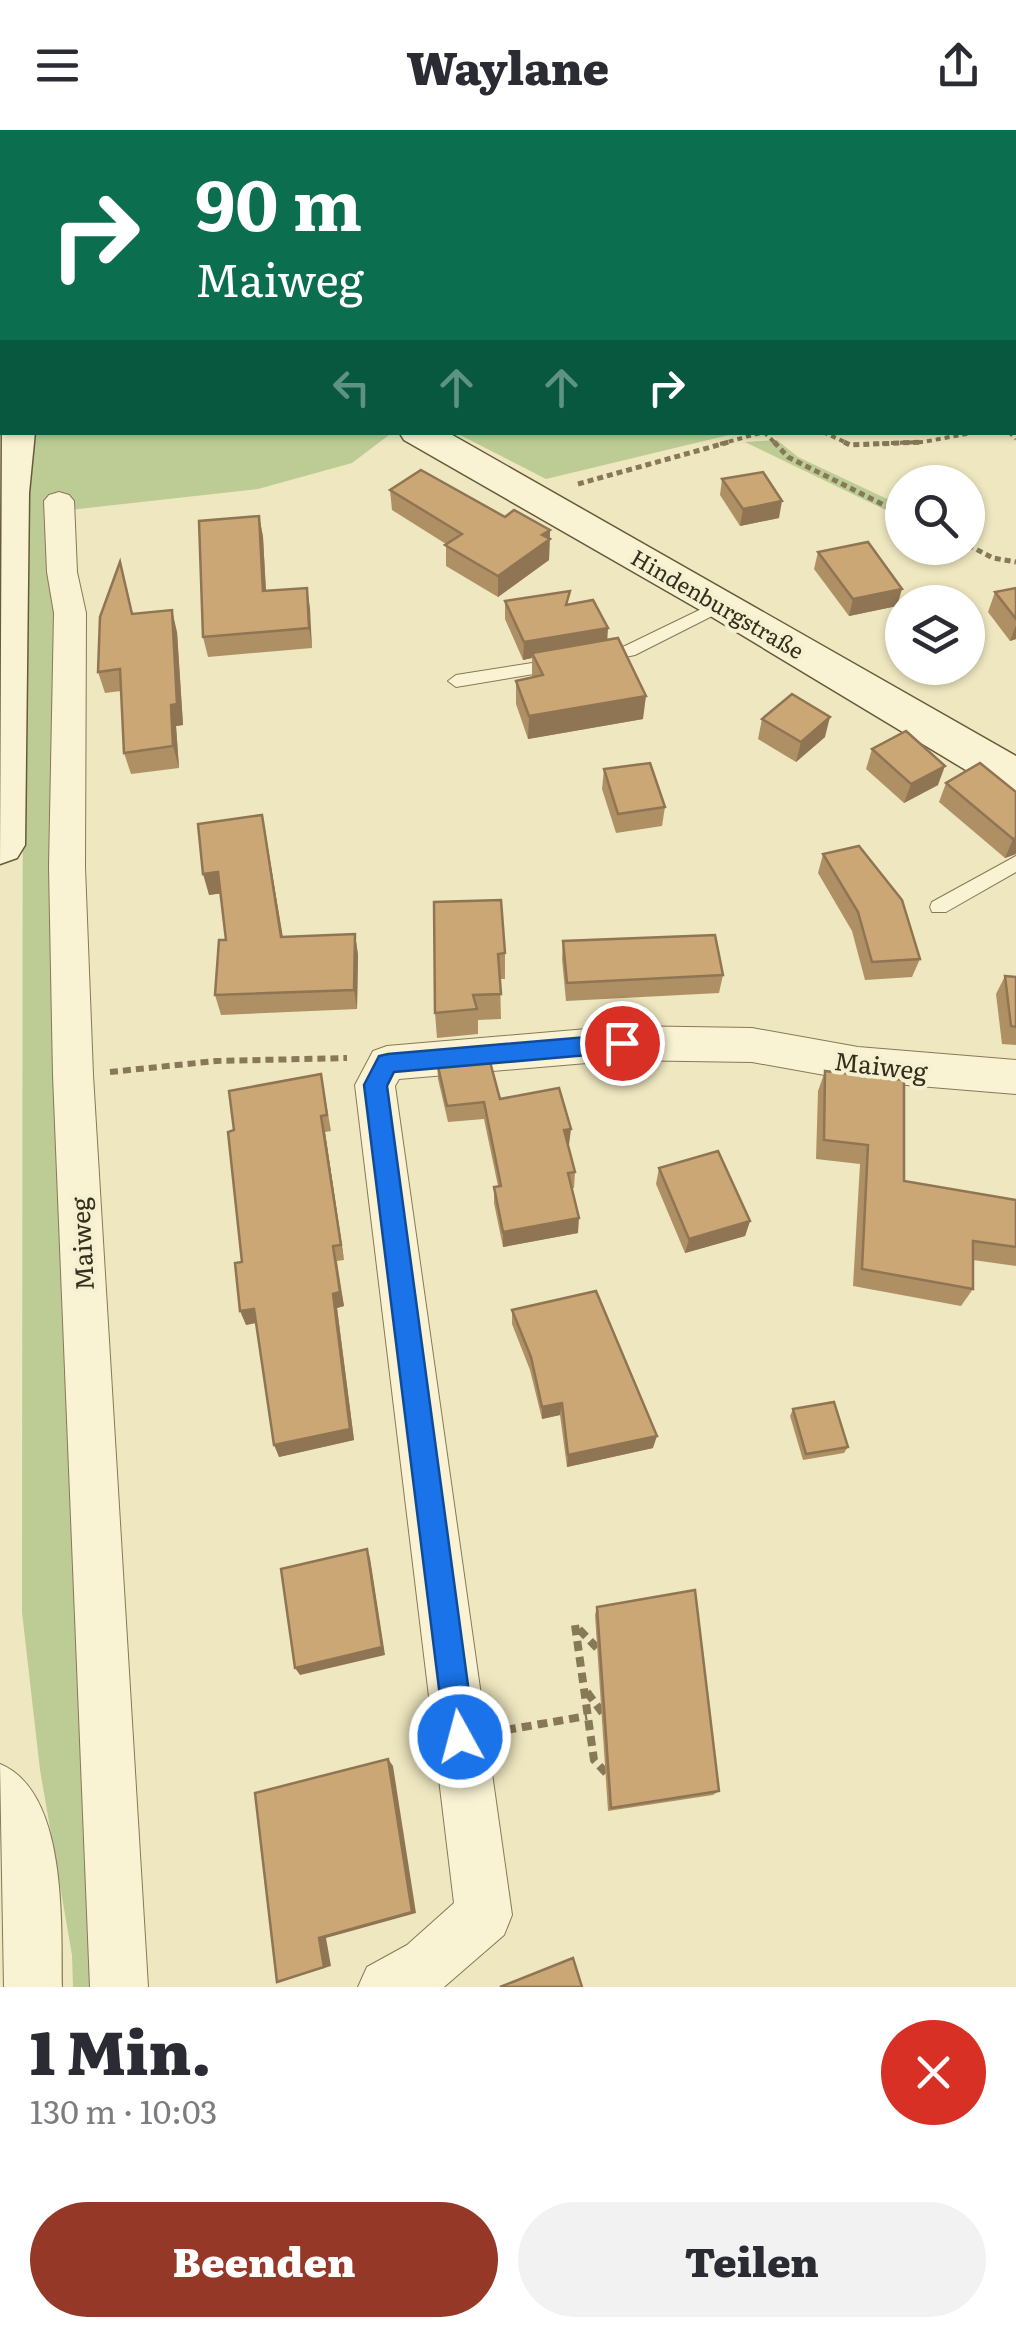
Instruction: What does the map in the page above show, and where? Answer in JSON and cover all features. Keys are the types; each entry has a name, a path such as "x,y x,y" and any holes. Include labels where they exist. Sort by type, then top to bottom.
{"main road":[{"path":"0,845 9,493 16,435"},
{"name":"Hindenburgstraße","path":"423,435 722,604 1016,778"}],"street":[{"name":"Maiweg","path":"59,501 62,572 70,613 67,867 73,1075 119,1987"},
{"name":"Maiweg","path":"388,1063 622,1043 752,1045 858,1064 1016,1077"},
{"path":"387,1987 427,1965 484,1915 375,1085 388,1063"},
{"path":"0,1791 13,1803 21,1834 31,1896 33,1987"}],"lane":[{"path":"456,681 629,652 722,604"},
{"path":"940,908 1016,863"}],"path":[{"path":"574,486 753,435"},
{"path":"767,435 788,457 885,506"},
{"path":"829,435 850,445 923,442 961,435"},
{"path":"985,554 1016,562"},
{"path":"73,1075 216,1061 354,1058 388,1063"},
{"path":"597,1648 575,1626 594,1760 607,1774"},
{"path":"584,1688 604,1715"},
{"path":"460,1737 588,1716"}],"green space":[{"path":"29,435 389,435 352,463 258,489 51,512 60,609 101,1987 73,1987 72,1955 40,1770 22,1612 23,492"},
{"path":"460,435 729,435 546,479"},
{"path":"777,440 798,457 885,498 885,510 745,442"}],"building":[{"path":"421,470 505,517 514,510 550,530 542,535 550,539 498,576 445,545 462,534 390,490"},
{"path":"763,472 782,501 743,509 722,479"},
{"path":"259,516 263,591 307,588 309,628 203,637 199,521"},
{"path":"868,542 899,585 885,585 885,592 853,599 818,552"},
{"path":"120,562 132,614 172,610 177,704 171,705 173,746 124,753 120,669 98,672 100,617"},
{"path":"1016,588 1016,619 995,592"},
{"path":"570,591 566,605 593,600 608,628 524,642 505,601"},
{"path":"618,638 646,696 529,716 516,681 543,675 532,653"},
{"path":"792,694 830,717 801,742 762,719"},
{"path":"906,731 945,766 911,784 872,749"},
{"path":"650,763 665,807 618,814 604,769"},
{"path":"980,763 1016,792 1016,838 946,783"},
{"path":"262,815 281,937 355,934 354,990 215,995 219,940 226,940 218,872 203,874 198,824"},
{"path":"859,846 902,900 920,959 872,962 858,912 823,854"},
{"path":"501,900 505,953 498,954 501,994 473,995 477,1009 435,1013 434,902"},
{"path":"715,935 723,975 567,983 563,941"},
{"path":"1005,976 1016,977 1016,1027 1011,1026"},
{"path":"489,1058 500,1099 559,1088 571,1129 564,1130 575,1172 568,1173 579,1218 503,1232 494,1187 501,1186 484,1102 447,1106 437,1062"},
{"path":"825,1071 904,1080 904,1181 1016,1200 1016,1247 973,1241 973,1289 862,1269 868,1145 824,1140"},
{"path":"321,1074 327,1115 321,1116 341,1245 333,1246 340,1292 333,1294 350,1429 274,1445 254,1309 240,1311 235,1263 242,1262 228,1132 234,1130 229,1091"},
{"path":"718,1151 750,1221 689,1239 659,1168"},
{"path":"596,1291 657,1436 568,1455 562,1403 542,1407 531,1357 512,1310"},
{"path":"834,1402 848,1447 806,1454 793,1409"},
{"path":"367,1549 382,1647 295,1668 281,1569"},
{"path":"695,1590 719,1791 611,1808 597,1607"},
{"path":"388,1759 412,1912 319,1938 324,1967 277,1982 255,1793"},
{"path":"573,1958 582,1987 500,1987"}],"route":[{"path":"460,1737 375,1085 388,1063 622,1043"}]}
